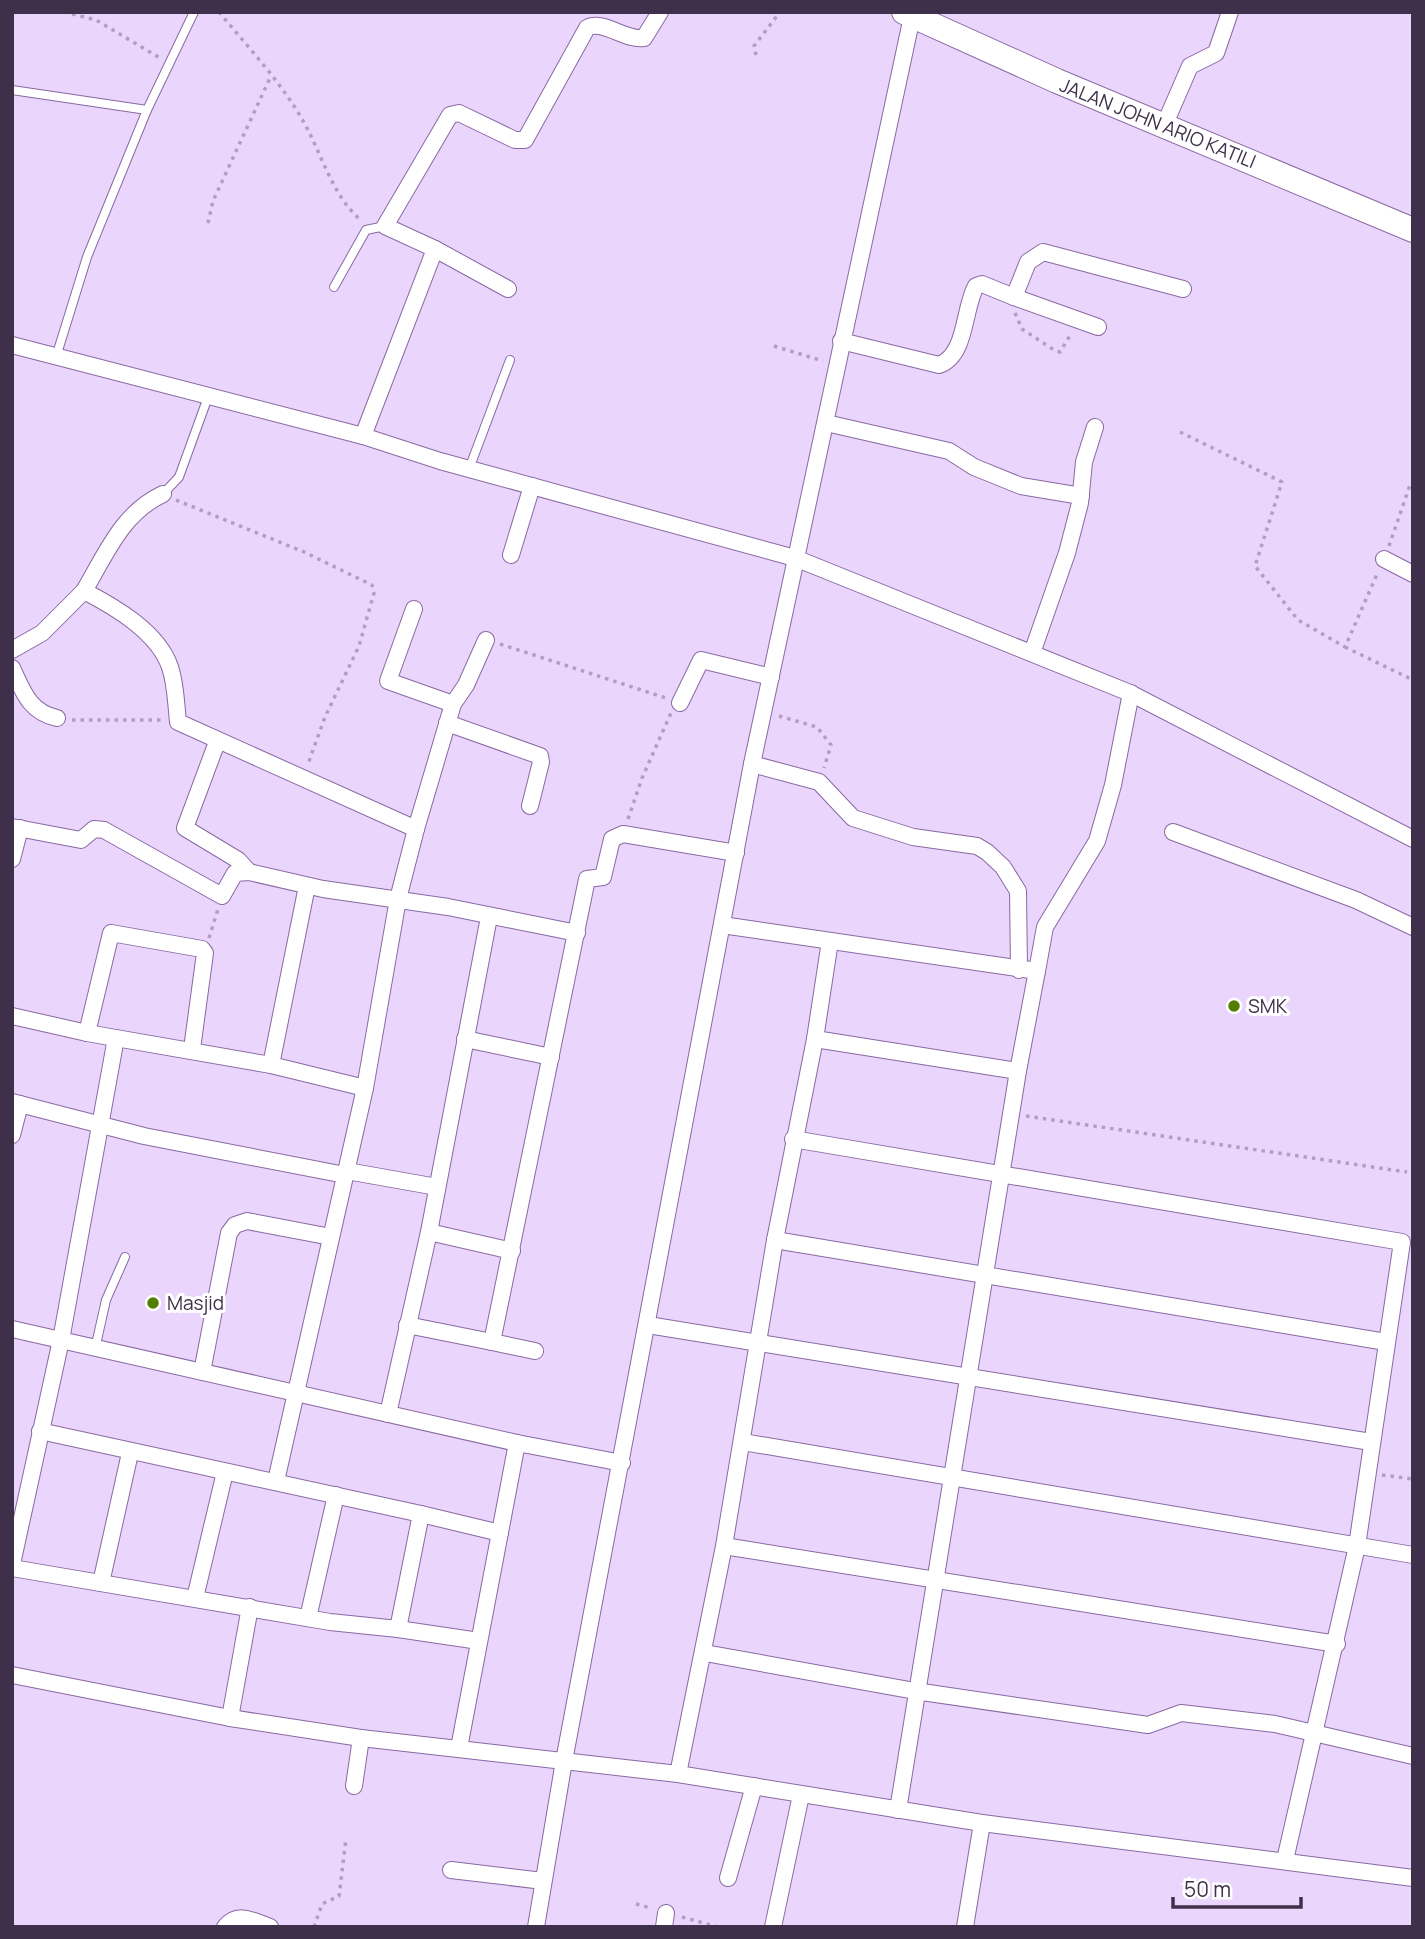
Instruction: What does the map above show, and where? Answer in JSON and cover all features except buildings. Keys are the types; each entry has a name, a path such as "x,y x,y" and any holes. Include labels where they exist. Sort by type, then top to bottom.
{"main road":[{"name":"JALAN JOHN ARIO KATILI","path":"909,13 1164,126 1413,230"}],"street":[{"path":"508,289 435,250 377,227 452,113 459,113 515,140 525,141 587,28 596,25 626,37 644,38 660,12"},
{"path":"1164,126 1190,66 1216,53 1230,12"},
{"path":"536,1927 564,1761 752,764 826,423 835,365 909,13"},
{"path":"363,436 435,250"},
{"path":"1014,297 1028,262 1043,253 1183,289"},
{"path":"841,341 940,365 949,361 956,351 976,286 982,284 1098,327"},
{"path":"12,345 363,436 469,469 795,558 1130,693 1413,839"},
{"path":"826,423 949,451 974,467 1021,486 1081,496"},
{"path":"1032,653 1068,553 1081,496 1084,462 1095,427"},
{"path":"511,555 532,486"},
{"path":"12,650 42,633 84,591 125,520 147,501 163,494"},
{"path":"1384,559 1413,574"},
{"path":"84,591 130,619 164,656 175,690 178,722 217,742 416,829"},
{"path":"414,609 388,681 453,704"},
{"path":"276,1481 298,1395 365,1088 398,899 453,704 466,685 486,640"},
{"path":"680,703 701,660 771,677"},
{"path":"12,668 28,702 36,711 57,718"},
{"path":"898,1810 915,1691 1003,1175 1018,1071 1045,927 1097,841 1114,785 1130,693"},
{"path":"447,723 540,756 541,762 530,806"},
{"path":"217,742 185,828 238,860 249,872"},
{"path":"752,764 819,782 853,818 913,837 977,846 1003,867 1016,884 1019,896 1019,970"},
{"path":"12,859 16,827 81,840 94,829 104,830 222,897 235,873 249,872 307,886 398,899 578,933"},
{"path":"1174,832 1356,900 1413,927"},
{"path":"492,1342 587,880 603,877 612,839 623,834 736,853"},
{"path":"271,1065 307,886"},
{"path":"388,1414 429,1233 489,917"},
{"path":"722,925 1037,971"},
{"path":"87,1033 111,933 202,949 207,956 192,1049"},
{"path":"678,1774 705,1653 775,1240 815,1038 830,941"},
{"path":"12,1016 87,1033 192,1049 271,1065 365,1088"},
{"path":"116,1038 61,1340 12,1566 308,1618 479,1641"},
{"path":"815,1038 1018,1071"},
{"path":"465,1039 551,1057"},
{"path":"12,1135 16,1103 100,1125 346,1173 437,1187"},
{"path":"793,1139 1398,1240 1402,1249 1357,1546 1337,1644 1285,1860"},
{"path":"202,1372 229,1233 235,1225 247,1221 331,1237"},
{"path":"429,1233 512,1251"},
{"path":"775,1240 1386,1342"},
{"path":"407,1325 535,1351"},
{"path":"648,1325 1371,1442"},
{"path":"12,1329 298,1395 622,1463"},
{"path":"40,1432 130,1453 276,1481 500,1533"},
{"path":"743,1441 1413,1555"},
{"path":"458,1748 517,1443"},
{"path":"101,1583 130,1453"},
{"path":"195,1598 225,1472"},
{"path":"308,1618 336,1495"},
{"path":"398,1629 421,1514"},
{"path":"724,1546 1337,1644"},
{"path":"230,1718 250,1607"},
{"path":"705,1653 915,1691 1082,1713 1148,1725 1181,1713 1275,1724 1413,1756"},
{"path":"12,1675 230,1718 361,1738 678,1774 982,1823 1413,1878"},
{"path":"354,1786 361,1738"},
{"path":"728,1878 754,1786"},
{"path":"773,1927 801,1795"},
{"path":"965,1927 982,1823"},
{"path":"451,1870 543,1881"},
{"path":"225,1927 232,1919 241,1917 270,1927"}],"lane":[{"path":"56,357 87,257 147,110 194,12"},
{"path":"12,90 147,110"},
{"path":"334,287 357,242 377,227"},
{"path":"469,469 510,360"},
{"path":"163,494 179,477 208,397"},
{"path":"95,1349 106,1300 125,1257"}],"path":[{"path":"64,12 96,20 170,64"},
{"path":"219,12 301,118 354,215 377,227"},
{"path":"756,55 754,46 780,12"},
{"path":"208,223 213,201 270,78"},
{"path":"1014,297 1015,318 1022,329 1054,350 1060,352 1076,321"},
{"path":"774,346 835,365"},
{"path":"1180,432 1282,482 1255,566 1298,620 1345,647 1413,680"},
{"path":"1345,647 1384,559 1410,485"},
{"path":"163,494 304,552 372,585 374,593 359,646 325,717 303,779"},
{"path":"486,640 680,703 669,715 642,778 623,834"},
{"path":"764,712 817,727 831,745 819,782"},
{"path":"57,718 178,722"},
{"path":"202,949 208,943 222,897"},
{"path":"1013,1114 1407,1172"},
{"path":"1366,1473 1413,1479"},
{"path":"314,1927 322,1904 339,1896 346,1839"}],"place":[{"name":"SMK","path":"1234,1006"},
{"name":"Masjid","path":"153,1303"}]}
